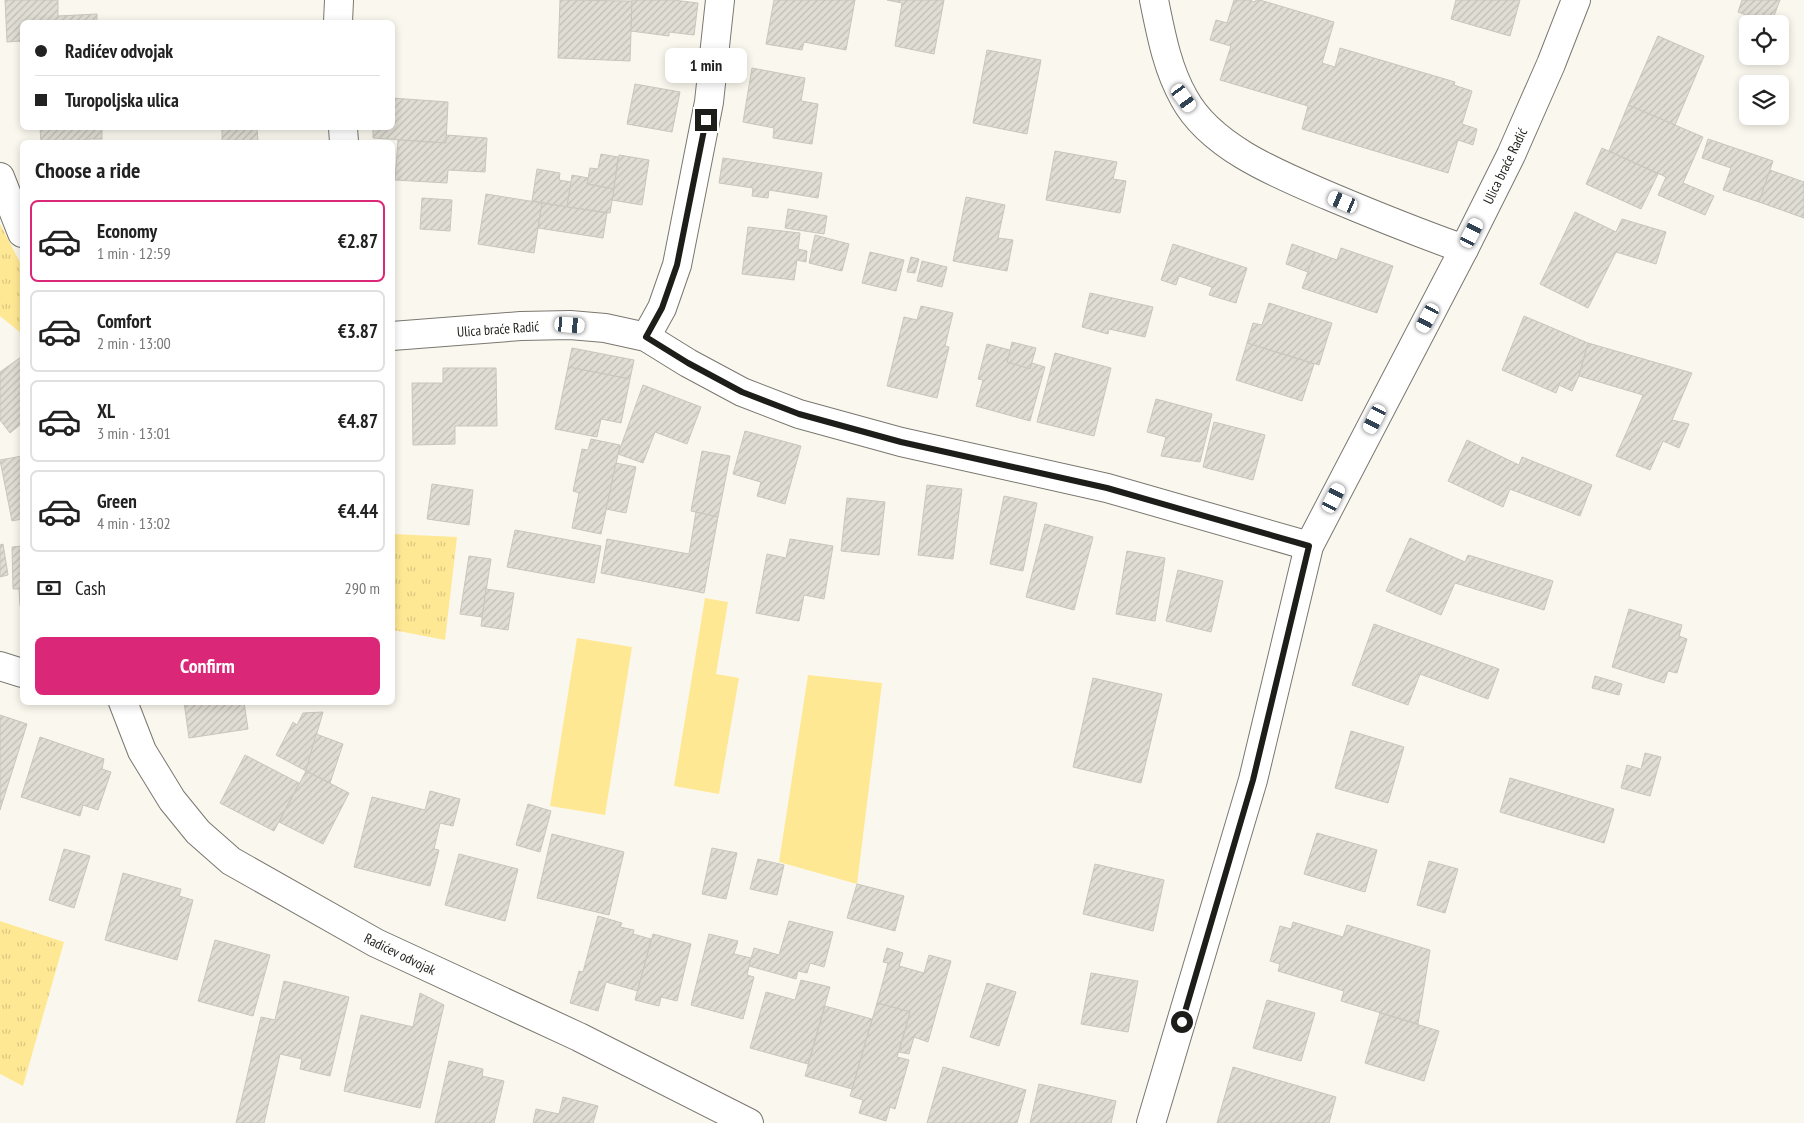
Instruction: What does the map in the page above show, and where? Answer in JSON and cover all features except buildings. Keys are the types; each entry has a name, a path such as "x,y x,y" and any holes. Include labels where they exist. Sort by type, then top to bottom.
{"street":[{"path":"338,0 338,20"},
{"path":"646,337 662,308 679,255 709,102 720,0"},
{"path":"1154,0 1162,41 1184,98 1200,120 1233,148 1278,174 1359,209 1464,249"},
{"name":"Ulica braće Radić","path":"395,336 521,326 570,325 605,328 646,337 688,363 742,392 799,414 901,442 1107,488 1309,546 1511,155 1551,64 1576,0"},
{"path":"0,177 20,228"},
{"path":"1151,1123 1253,780 1309,546"},
{"path":"0,666 20,672"},
{"name":"Radićev odvojak","path":"124,705 142,751 172,800 198,832 231,861 376,943 579,1038 749,1123"}],"green space":[{"path":"0,224 20,262 20,332 0,316"},
{"path":"395,534 457,537 445,640 395,630"},
{"path":"705,598 728,602 716,674 739,678 719,794 674,786"},
{"path":"577,638 632,647 605,815 550,806"},
{"path":"808,675 882,683 857,884 779,862"},
{"path":"0,921 64,942 23,1086 0,1074"}],"route":[{"path":"706,120 677,265 662,308 646,337 688,363 742,392 799,414 901,442 1107,488 1309,546 1253,780 1182,1022"}]}
